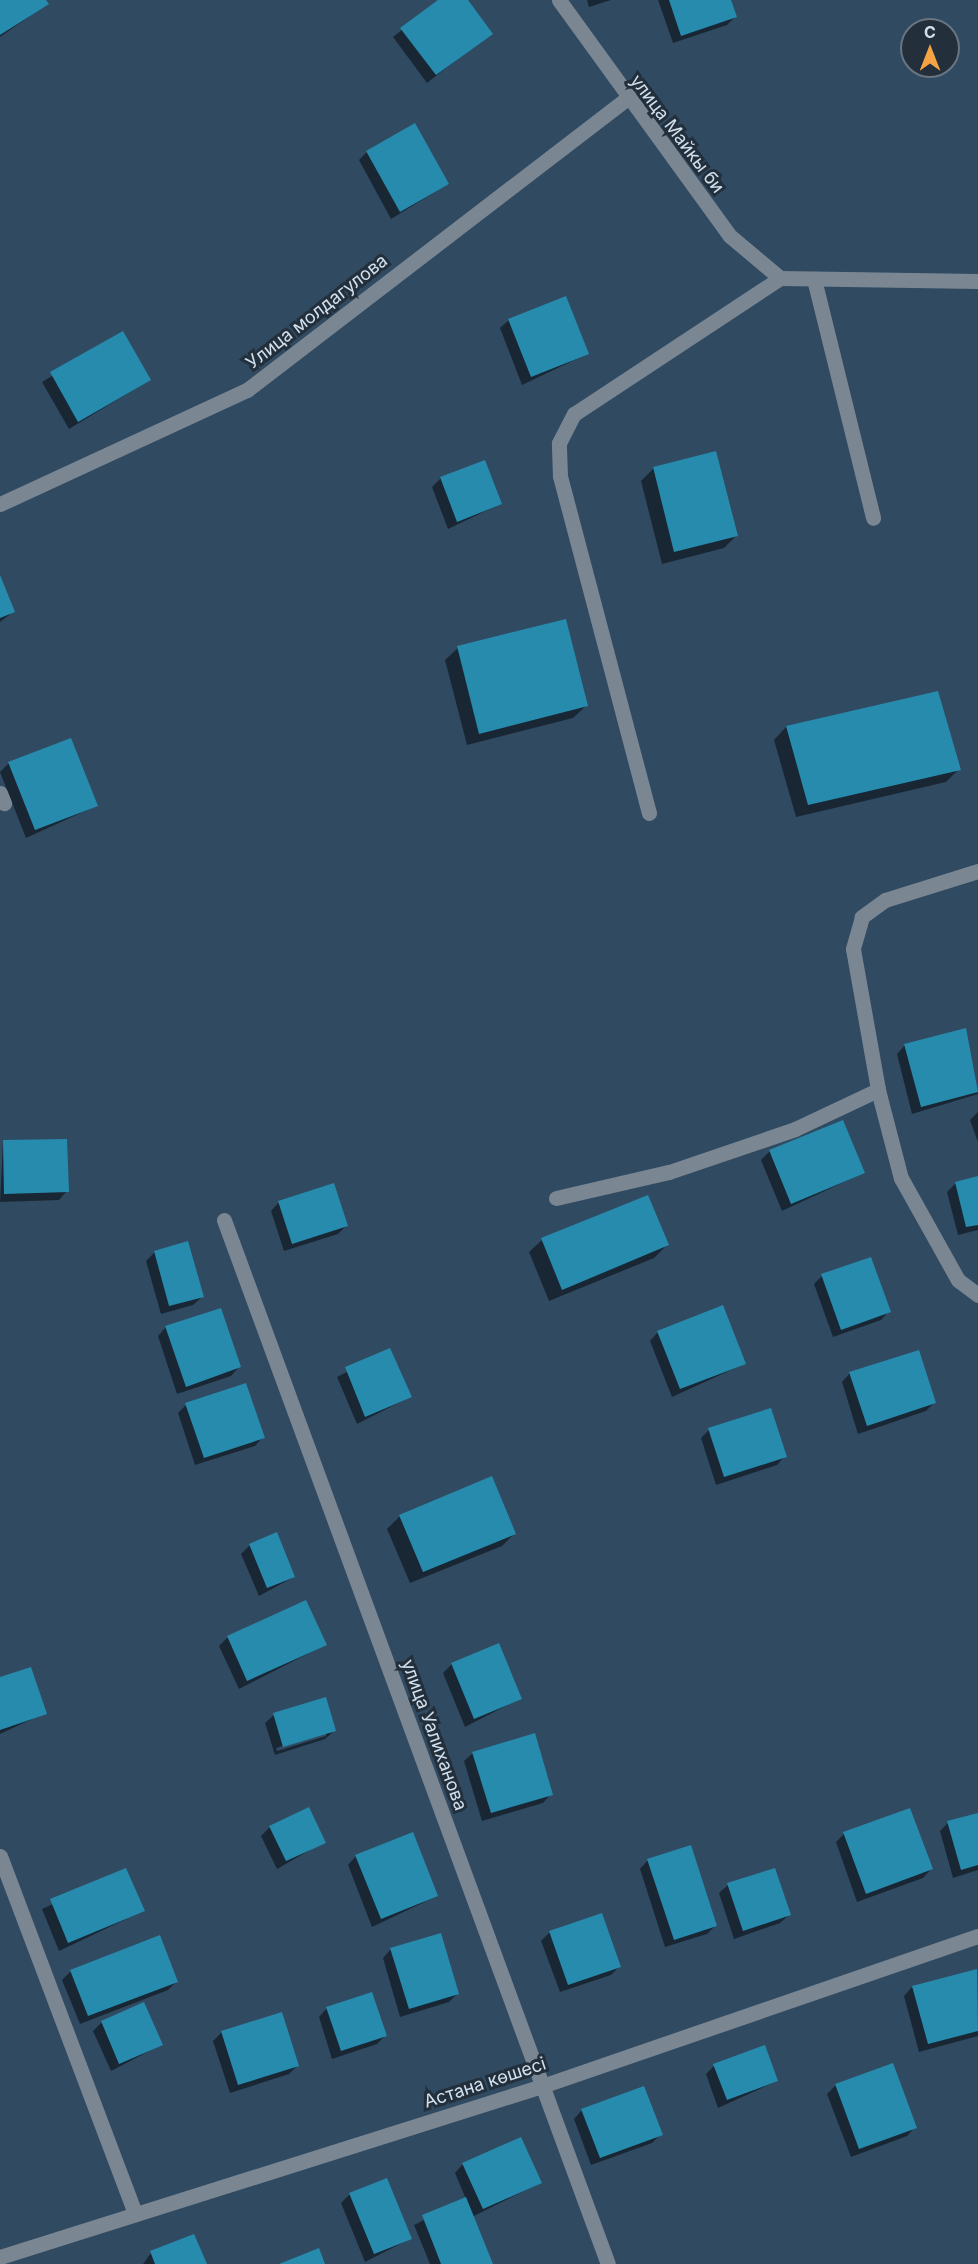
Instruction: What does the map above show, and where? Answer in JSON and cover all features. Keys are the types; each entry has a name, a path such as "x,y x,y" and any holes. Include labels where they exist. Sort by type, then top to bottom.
{"street":[{"name":"улица Майкы би","path":"559,0 626,99 730,236 780,278"},
{"name":"Улица молдагулова","path":"0,504 247,390 626,99"},
{"path":"649,813 560,476 559,443 574,414 780,278 978,281"},
{"path":"814,279 873,518"},
{"path":"978,871 885,900 862,917 853,949 878,1090 901,1178 958,1280 978,1295"},
{"path":"556,1198 669,1172 795,1129 878,1090"},
{"name":"улица Уалиханова","path":"224,1220 608,2264"},
{"path":"0,1856 135,2214"},
{"name":"Астана көшесі","path":"0,2257 542,2086 978,1936"}],"building":[{"path":"0,0 46,0 49,4 0,35"},
{"path":"438,0 468,0 493,34 436,75 400,28"},
{"path":"669,0 731,0 737,17 681,36"},
{"path":"415,123 449,184 400,212 366,151"},
{"path":"566,296 589,354 531,377 508,319"},
{"path":"123,331 151,380 78,422 50,372"},
{"path":"716,451 738,536 674,552 653,467"},
{"path":"485,460 502,504 457,522 440,477"},
{"path":"0,575 15,612 0,618"},
{"path":"566,619 588,706 479,734 457,646"},
{"path":"938,691 961,770 808,805 786,726"},
{"path":"71,738 98,806 35,830 8,762"},
{"path":"966,1028 978,1092 921,1107 904,1044"},
{"path":"843,1120 865,1173 791,1204 769,1150"},
{"path":"67,1139 69,1192 4,1194 3,1140"},
{"path":"978,1176 978,1225 966,1227 955,1182"},
{"path":"334,1183 348,1226 292,1244 278,1201"},
{"path":"648,1195 669,1245 562,1290 541,1238"},
{"path":"188,1241 204,1297 169,1306 154,1251"},
{"path":"871,1257 891,1312 841,1330 821,1274"},
{"path":"723,1305 746,1364 680,1389 657,1331"},
{"path":"221,1308 241,1367 186,1387 165,1326"},
{"path":"390,1348 412,1397 365,1417 345,1367"},
{"path":"919,1350 936,1403 867,1426 849,1372"},
{"path":"246,1383 265,1438 204,1458 185,1403"},
{"path":"771,1408 787,1457 724,1477 708,1428"},
{"path":"492,1476 516,1534 423,1572 399,1515"},
{"path":"277,1532 295,1577 267,1588 249,1544"},
{"path":"306,1600 327,1645 247,1681 227,1636"},
{"path":"499,1643 522,1699 474,1719 451,1663"},
{"path":"31,1667 47,1714 0,1730 0,1677"},
{"path":"326,1697 336,1731 283,1747 273,1713"},
{"path":"535,1733 553,1795 491,1813 472,1752"},
{"path":"309,1807 326,1843 286,1861 269,1826"},
{"path":"910,1808 933,1869 866,1894 843,1832"},
{"path":"978,1813 978,1865 961,1870 947,1821"},
{"path":"413,1832 438,1896 381,1919 355,1855"},
{"path":"691,1845 717,1926 674,1940 647,1859"},
{"path":"126,1868 145,1911 68,1943 50,1899"},
{"path":"775,1868 791,1915 743,1931 727,1883"},
{"path":"602,1913 621,1967 568,1985 549,1931"},
{"path":"441,1933 459,1994 409,2009 390,1948"},
{"path":"160,1935 178,1982 88,2016 70,1970"},
{"path":"977,1969 978,2031 928,2044 912,1986"},
{"path":"372,1992 387,2036 341,2051 326,2007"},
{"path":"144,2002 163,2045 119,2064 101,2021"},
{"path":"282,2012 299,2066 238,2085 221,2031"},
{"path":"765,2045 778,2081 727,2100 713,2064"},
{"path":"893,2063 917,2128 859,2149 835,2084"},
{"path":"644,2086 663,2135 600,2158 581,2109"},
{"path":"521,2137 542,2183 483,2209 462,2163"},
{"path":"387,2178 412,2239 374,2254 349,2193"},
{"path":"466,2197 493,2264 441,2264 422,2215"},
{"path":"194,2234 207,2264 155,2264 150,2251"},
{"path":"319,2248 325,2264 279,2264"}]}
